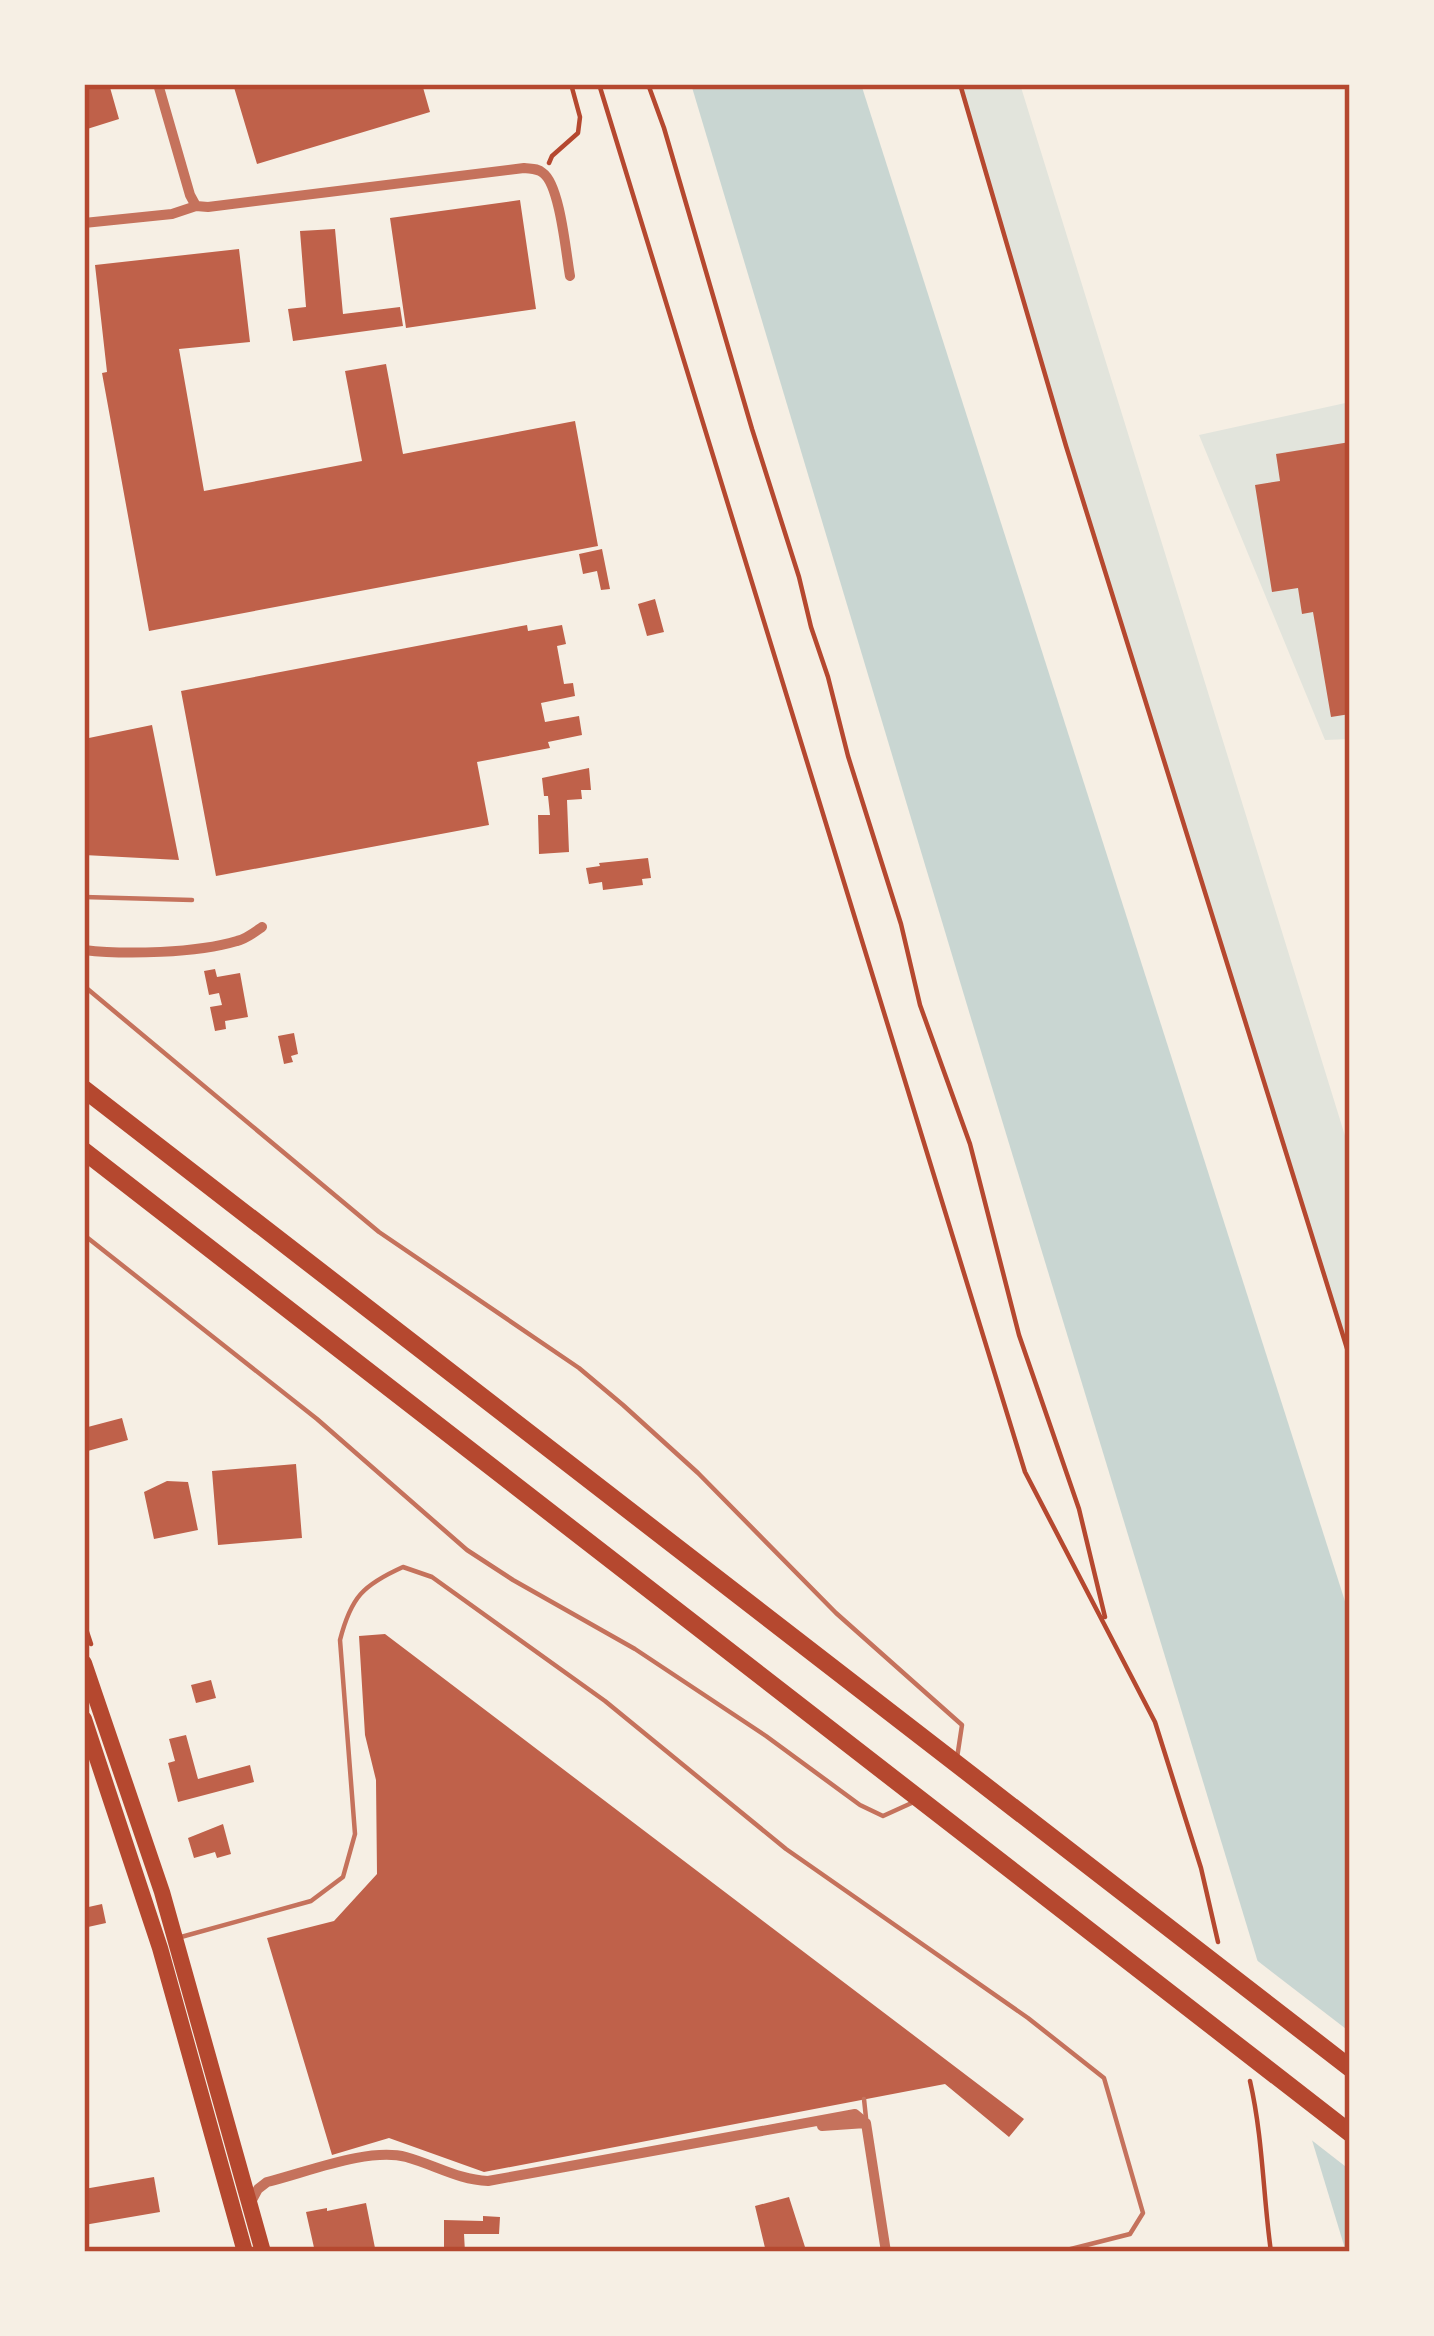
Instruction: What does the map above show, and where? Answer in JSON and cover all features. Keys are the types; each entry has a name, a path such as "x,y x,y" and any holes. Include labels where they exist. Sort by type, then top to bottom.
{"highway":[{"path":"84,1089 1350,2068"},
{"path":"84,1151 1350,2133"}],"main road":[{"path":"84,1663 176,1939 263,2252"},
{"path":"84,1719 160,1948 245,2252"}],"street":[{"path":"158,84 196,206"},
{"path":"84,224 172,214 196,206 524,168 545,173 555,193 570,277"},
{"path":"84,950 190,949 237,941 262,927"},
{"path":"250,2205 266,2182 380,2154 404,2156 488,2182 855,2114 866,2123 886,2252"},
{"path":"761,2131 866,2123"}],"lane":[{"path":"84,897 192,900"},
{"path":"84,986 379,1232 579,1368 623,1405 698,1473 836,1613 962,1725 955,1763"},
{"path":"84,1235 317,1419 483,1560 635,1649 860,1805 883,1816 920,1799"},
{"path":"176,1939 311,1901 344,1877 355,1834 340,1640 347,1612 371,1581 387,1574 403,1568 432,1576 605,1701 786,1849 1028,2018 1104,2078 1143,2213 1130,2234 1059,2252"},
{"path":"864,2099 866,2123"}],"path":[{"path":"545,173 552,157 578,133 580,117 572,84"},
{"path":"599,84 1025,1472 1154,1722 1202,1868 1222,1960"},
{"path":"648,84 902,924 920,1006 970,1144 1018,1335 1078,1510 1108,1628"},
{"path":"960,84 1066,446 1350,1358"},
{"path":"1249,2076 1259,2123 1271,2252"}],"shaded area":[{"path":"691,84 861,84 1350,1617 1350,2252 1346,2252"},
{"path":"960,84 1020,84 1350,1152 1350,1358 1066,446"},
{"path":"1350,402 1350,739 1325,740 1199,435"}],"pier":[{"path":"1250,1955 1350,2032 1350,2170 1305,2135"}],"building":[{"path":"84,84 109,84 119,119 84,130"},
{"path":"233,84 422,84 430,112 257,164"},
{"path":"520,200 536,309 406,328 390,218"},
{"path":"335,229 343,314 400,307 403,326 293,341 288,309 306,307 300,231"},
{"path":"239,249 250,342 179,349 204,491 362,461 345,371 386,364 403,454 575,421 598,546 149,631 102,373 107,372 95,265"},
{"path":"1350,442 1350,714 1331,717 1313,612 1302,614 1298,588 1272,592 1255,485 1280,481 1276,454"},
{"path":"602,549 610,589 601,590 597,571 583,574 579,554"},
{"path":"655,599 664,632 647,636 638,604"},
{"path":"527,625 528,631 562,625 566,644 557,646 564,684 573,683 575,696 541,703 545,722 579,716 582,735 548,742 550,748 477,762 489,825 216,876 181,691"},
{"path":"152,725 179,860 84,855 84,739"},
{"path":"589,768 591,790 581,790 582,799 567,800 569,852 539,854 538,815 550,815 542,778"},
{"path":"648,858 651,878 642,879 643,885 603,890 602,882 589,884 586,868"},
{"path":"215,969 217,977 240,973 248,1017 225,1021 226,1029 215,1031 210,1007 222,1005 219,993 209,995 204,971"},
{"path":"294,1033 298,1054 291,1056 293,1062 284,1064 278,1036"},
{"path":"122,1418 128,1440 84,1452 84,1428"},
{"path":"296,1464 302,1538 218,1545 212,1471"},
{"path":"167,1481 188,1482 198,1530 154,1539 144,1492"},
{"path":"385,1634 1024,2119 1009,2137 945,2084 484,2172 389,2138 332,2155 267,1938 334,1921 377,1874 376,1780 365,1735 359,1636"},
{"path":"211,1680 216,1698 196,1703 191,1685"},
{"path":"186,1735 198,1779 250,1765 254,1782 178,1802 168,1763 175,1761 169,1739"},
{"path":"223,1824 231,1854 217,1858 215,1852 194,1858 188,1838"},
{"path":"102,1904 106,1923 88,1927 84,1908"},
{"path":"154,2177 160,2212 84,2225 84,2189"},
{"path":"789,2197 805,2247 766,2252 755,2206"},
{"path":"366,2203 375,2248 315,2252 306,2212"},
{"path":"483,2216 500,2217 499,2234 464,2234 465,2252 444,2252 444,2220 483,2221"}]}
